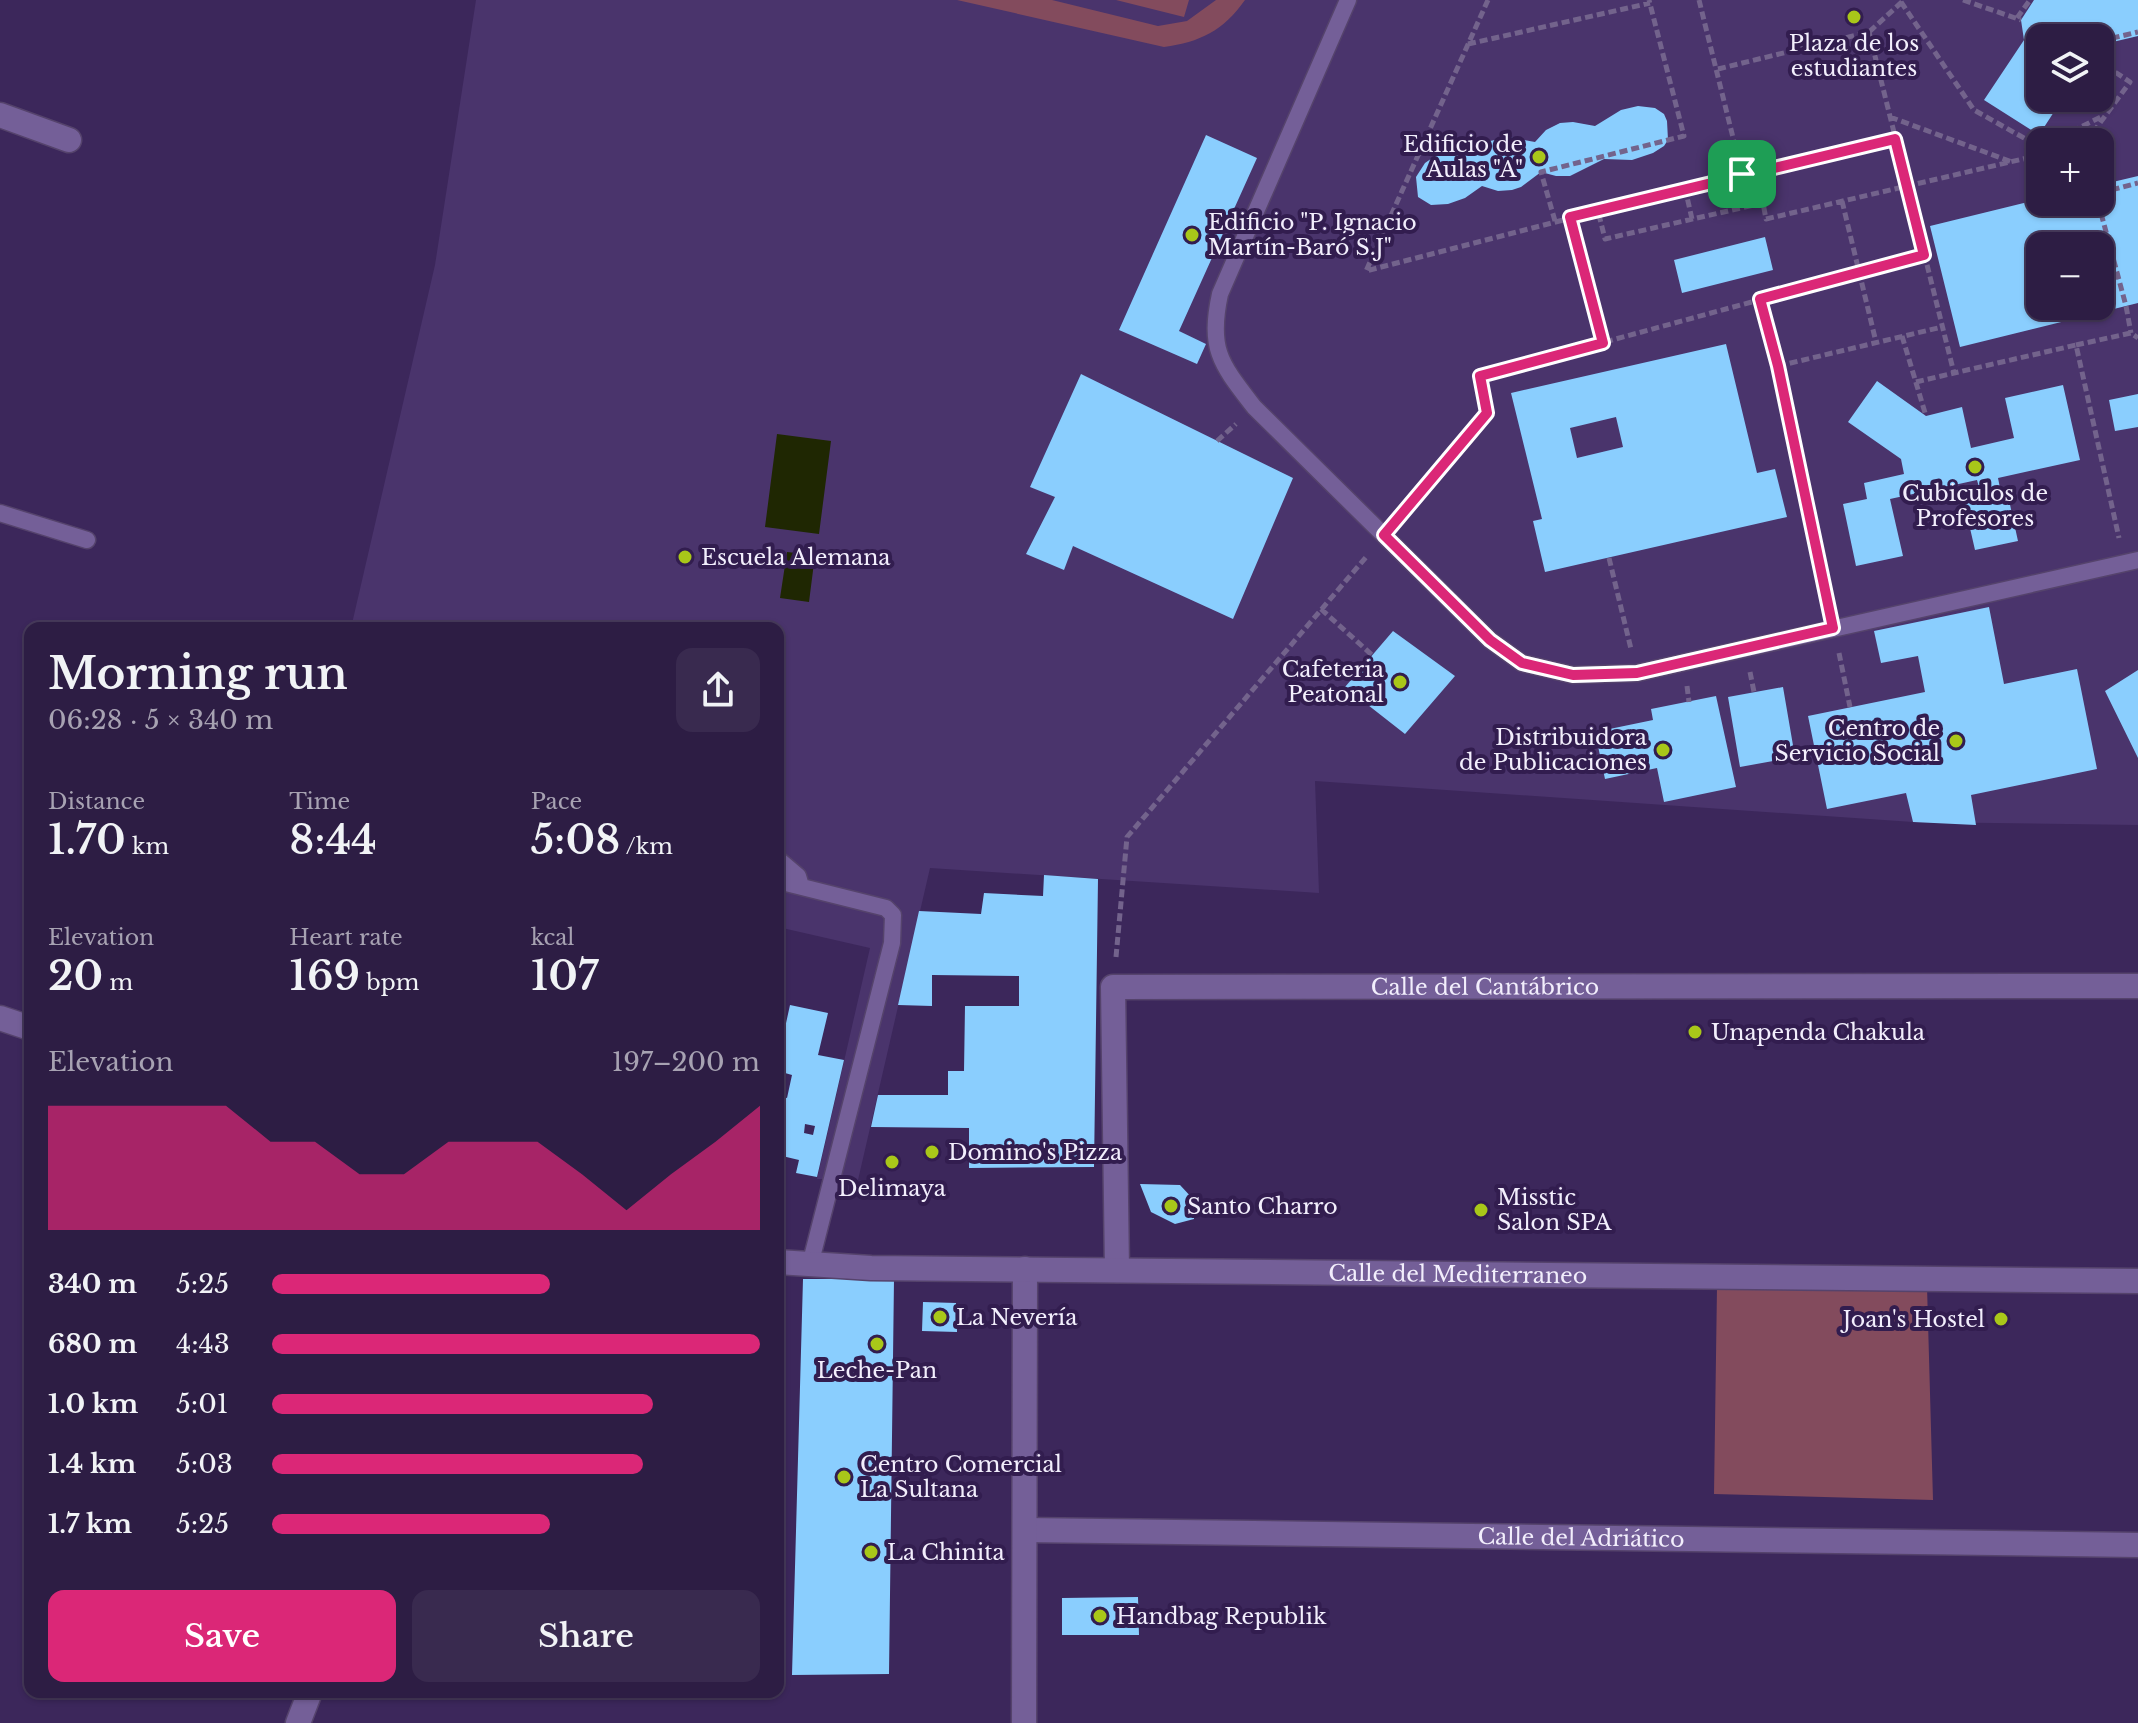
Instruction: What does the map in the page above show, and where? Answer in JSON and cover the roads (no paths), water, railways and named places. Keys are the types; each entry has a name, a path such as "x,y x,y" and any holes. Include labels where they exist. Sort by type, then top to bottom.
{"street":[{"path":"0,115 69,140"},
{"name":"Calle del Cantábrico","path":"1117,1269 1113,987 2138,986"},
{"path":"0,1018 24,1026"},
{"name":"Calle del Mediterraneo","path":"784,1263 1025,1269 2138,1281"},
{"path":"1024,1723 1025,1269"},
{"name":"Calle del Adriático","path":"1025,1530 2138,1545"},
{"path":"298,1723 308,1698"}],"lane":[{"path":"1348,0 1220,294 1214,324 1216,348 1225,368 1254,407 1490,640 1522,663 1573,675 1637,673 2132,561"},
{"path":"0,513 87,540"},
{"path":"784,864 798,876 801,886"},
{"path":"784,882 886,908 893,915 894,923 892,943 810,1265"}],"place":[{"name":"Plaza de los estudiantes","path":"1854,17"},
{"name":"Edificio de Aulas \"A\"","path":"1539,157"},
{"name":"Edificio \"P. Ignacio Martín-Baró S.J\"","path":"1192,235"},
{"name":"Cubiculos de Profesores","path":"1975,467"},
{"name":"Escuela Alemana","path":"685,557"},
{"name":"Cafeteria Peatonal","path":"1400,682"},
{"name":"Centro de Servicio Social","path":"1956,741"},
{"name":"Distribuidora de Publicaciones","path":"1663,750"},
{"name":"Unapenda Chakula","path":"1695,1032"},
{"name":"Domino's Pizza","path":"932,1152"},
{"name":"Delimaya","path":"892,1162"},
{"name":"Santo Charro","path":"1171,1206"},
{"name":"Misstic Salon SPA","path":"1481,1210"},
{"name":"La Nevería","path":"940,1317"},
{"name":"Joan's Hostel","path":"2001,1319"},
{"name":"Leche-Pan","path":"877,1344"},
{"name":"Centro Comercial La Sultana","path":"844,1477"},
{"name":"La Chinita","path":"871,1552"},
{"name":"Handbag Republik","path":"1100,1616"}]}
